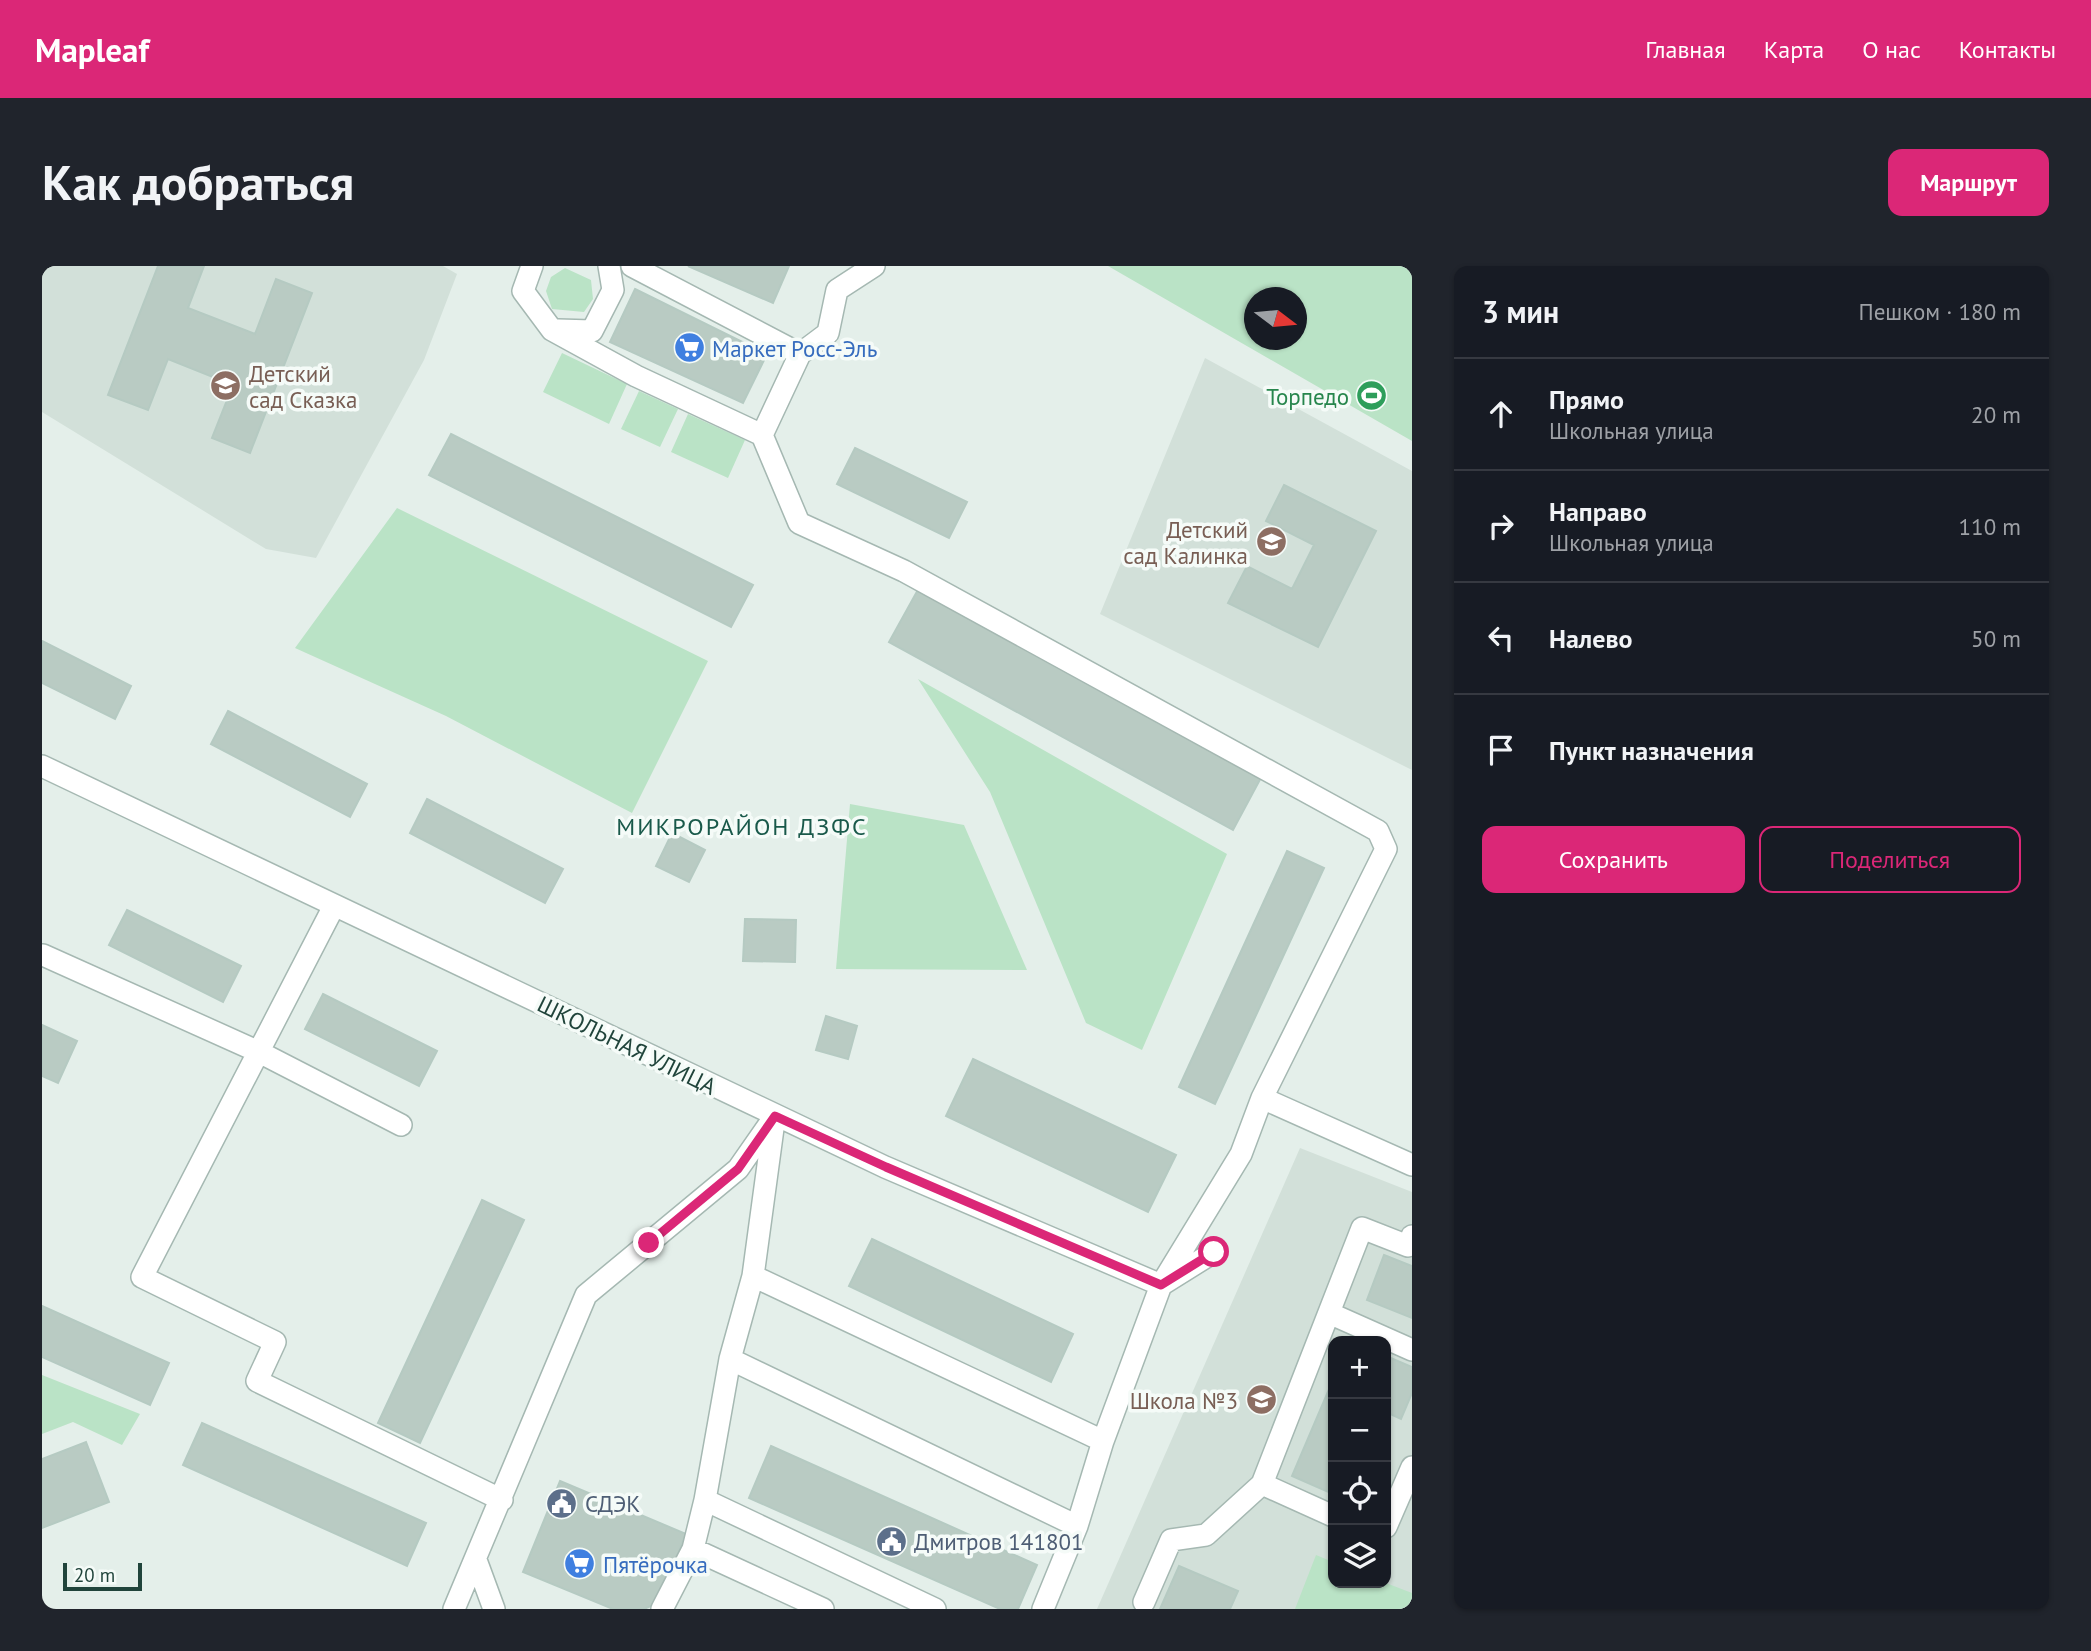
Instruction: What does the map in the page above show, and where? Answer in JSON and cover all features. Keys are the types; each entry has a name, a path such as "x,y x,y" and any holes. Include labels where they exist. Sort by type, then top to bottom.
{"street":[{"path":"532,266 523,291 552,330 636,376 762,435 799,523 904,571 1378,831 1386,849 1262,1098 1241,1154 1161,1285 1103,1441 1077,1526 1043,1609"},
{"path":"552,330 592,331 612,290 609,266"},
{"path":"632,266 800,354"},
{"path":"762,435 800,354 828,333 837,290 874,266"},
{"name":"ШКОЛЬНАЯ УЛИЦА","path":"42,766 775,1116 886,1167 1161,1285"},
{"path":"334,906 142,1277 275,1342 257,1381 502,1500"},
{"path":"43,955 258,1052 401,1125"},
{"path":"1262,1098 1412,1164"},
{"path":"662,1609 692,1549 705,1500 730,1359 753,1276 775,1116"},
{"path":"454,1609 586,1296 738,1169 775,1116"},
{"path":"1144,1602 1171,1540 1206,1535 1262,1484 1362,1228 1408,1246 1412,1236"},
{"path":"1161,1285 1214,1252"},
{"path":"753,1276 1103,1441"},
{"path":"1329,1312 1412,1350"},
{"path":"730,1359 1077,1526"},
{"path":"1387,1525 1412,1467"},
{"path":"1262,1484 1328,1514"},
{"path":"705,1500 935,1609"},
{"path":"692,1549 823,1609"},
{"path":"476,1560 494,1609"}],"shaded area":[{"name":"Детский сад Сказка","path":"42,266 443,266 457,274 424,360 316,558 266,549 42,412"},
{"name":"Детский сад Калинка","path":"1205,358 1412,471 1412,770 1100,614"},
{"name":"Школа №3","path":"1300,1148 1412,1192 1412,1609 1097,1609"}],"green space":[{"name":"Торпедо","path":"1108,266 1412,266 1412,441 1254,350 1307,350 1307,287 1244,287 1244,344"},
{"path":"565,268 591,280 593,299 584,312 552,309 546,291 551,277"},
{"path":"562,353 627,384 609,424 543,392"},
{"path":"639,391 678,409 660,447 621,429"},
{"path":"688,414 745,440 728,478 671,452"},
{"path":"397,508 708,661 632,813 446,716 295,648"},
{"path":"918,679 1227,854 1142,1050 1086,1023 990,792"},
{"path":"850,804 964,825 1027,970 836,969"},
{"path":"42,1375 140,1414 122,1445 73,1422 42,1434"},
{"path":"1316,1555 1328,1560 1328,1588 1391,1588 1391,1585 1412,1593 1412,1609 1295,1609"}],"building":[{"path":"158,266 204,266 188,308 255,334 276,279 312,293 250,453 212,438 233,385 168,359 148,410 108,395"},
{"path":"688,266 789,266 773,303"},
{"name":"Маркет Росс-Эль","path":"635,289 767,354 743,403 610,342"},
{"path":"451,434 753,585 731,627 429,475"},
{"path":"855,448 967,502 949,538 837,484"},
{"path":"1284,485 1376,531 1318,647 1228,603 1247,566 1292,589 1314,545 1266,521"},
{"path":"920,586 1263,774 1233,830 889,642"},
{"path":"42,641 131,686 115,719 42,683"},
{"path":"228,711 367,784 350,817 211,744"},
{"path":"427,799 563,869 545,903 410,833"},
{"path":"672,833 705,850 689,882 656,866"},
{"path":"1287,851 1324,868 1215,1104 1179,1087"},
{"path":"127,910 241,966 223,1002 109,945"},
{"path":"745,919 796,920 795,962 743,961"},
{"path":"323,994 437,1051 419,1086 305,1029"},
{"path":"826,1016 857,1026 848,1059 816,1050"},
{"path":"42,1025 77,1041 58,1083 42,1076"},
{"path":"973,1059 1176,1155 1148,1212 946,1116"},
{"path":"482,1200 524,1220 420,1443 378,1423"},
{"path":"872,1239 1073,1334 1051,1382 849,1286"},
{"path":"1384,1255 1412,1266 1412,1318 1367,1300"},
{"path":"42,1306 169,1363 150,1405 42,1357"},
{"path":"1391,1358 1412,1367 1412,1393 1401,1419 1391,1414"},
{"path":"1328,1392 1328,1492 1292,1476"},
{"path":"202,1423 426,1523 407,1566 183,1465"},
{"path":"86,1442 109,1502 42,1528 42,1459"},
{"path":"771,1446 1037,1565 1018,1609 1000,1609 749,1498"},
{"path":"560,1481 686,1534 658,1603 644,1609 613,1609 523,1572"},
{"path":"1179,1566 1238,1591 1230,1609 1160,1609"}],"place":[{"name":"Маркет Росс-Эль","path":"689,348"},
{"name":"Детский сад Сказка","path":"226,386"},
{"name":"Торпедо","path":"1372,396"},
{"name":"Детский сад Калинка","path":"1271,542"},
{"name":"Школа №3","path":"1261,1400"},
{"name":"СДЭК","path":"562,1503"},
{"name":"Дмитров 141801","path":"891,1541"},
{"name":"Пятёрочка","path":"580,1564"}],"district":[{"name":"МИКРОРАЙОН ДЗФС","path":"742,826"}],"route":[{"path":"649,1243 738,1169 775,1116 886,1167 1161,1285 1214,1252"}]}
